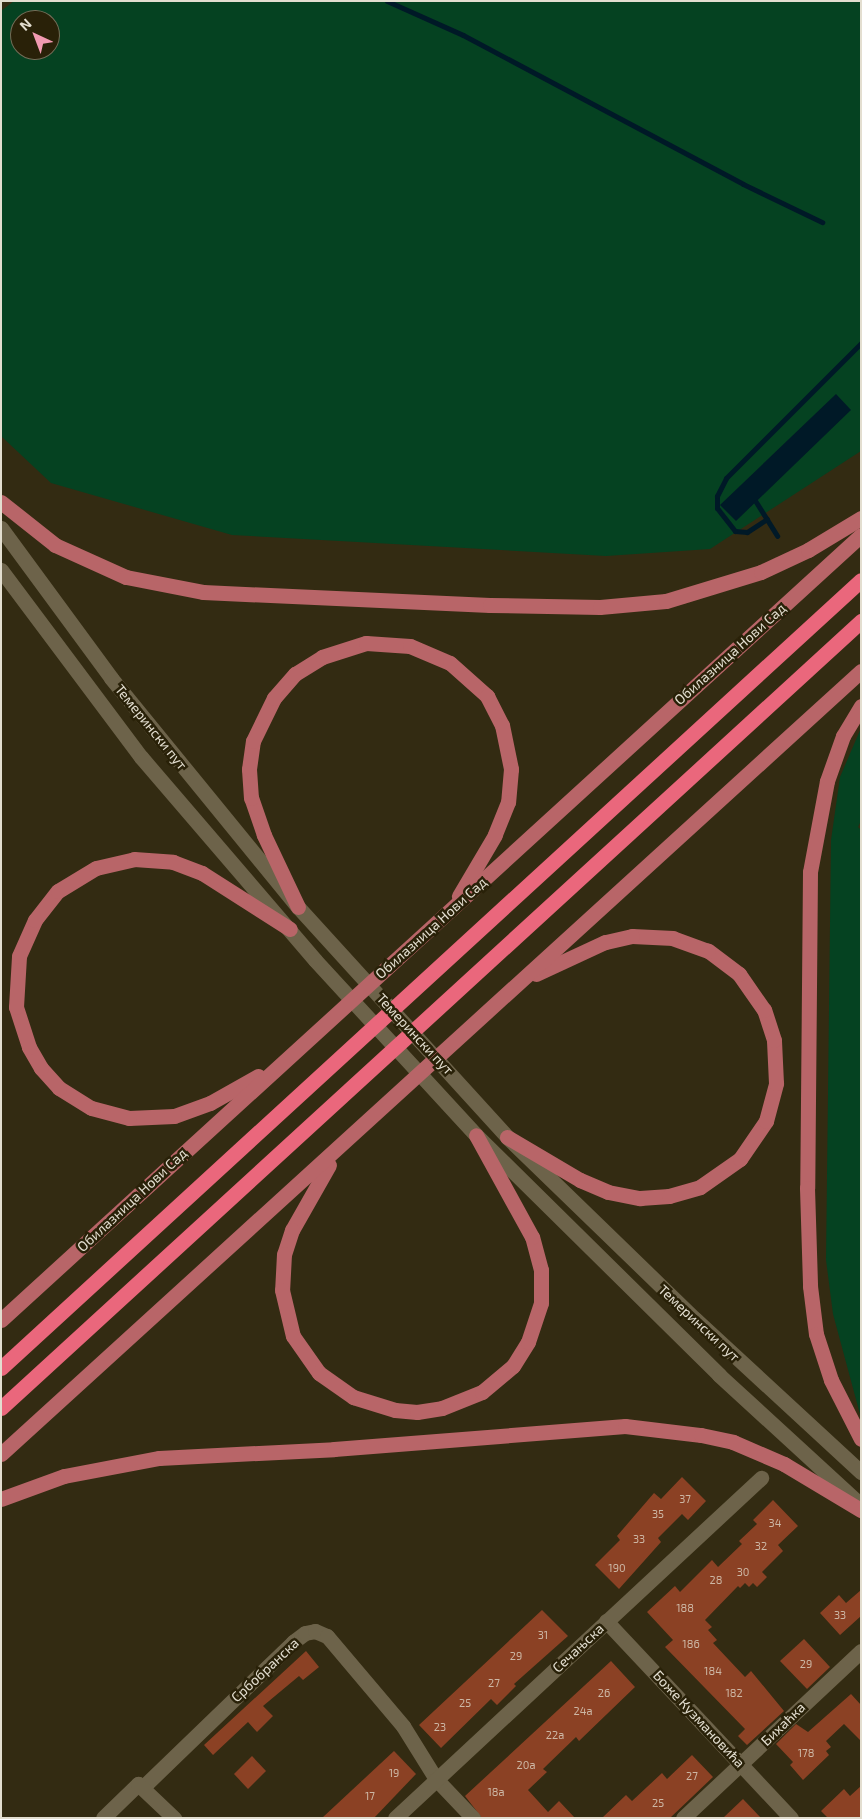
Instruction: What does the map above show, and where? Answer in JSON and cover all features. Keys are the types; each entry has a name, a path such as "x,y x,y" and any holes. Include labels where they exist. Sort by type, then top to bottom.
{"highway":[{"path":"1,1368 861,580"},
{"path":"1,1408 861,621"}],"main road":[{"path":"1,502 55,545 126,577 203,592 490,606 600,607 666,601 761,572 808,550 861,518"},
{"name":"Темерински пут","path":"1,528 111,678 298,907 507,1137 709,1332 861,1472"},
{"name":"Обилазница Нови Сад","path":"1,1320 861,535"},
{"name":"Темерински пут","path":"1,570 141,757 315,960 476,1134 719,1375 861,1505"},
{"path":"298,907 264,835 251,798 249,769 258,726 284,685 308,664 351,646 383,643 422,650 464,673 487,696 507,738 510,787 502,820 449,912"},
{"path":"1,1454 341,1147 861,671"},
{"path":"861,706 844,736 827,781 810,872 807,1188 810,1286 816,1334 834,1388 861,1438"},
{"path":"282,1063 210,1103 174,1116 143,1119 102,1112 59,1088 34,1058 19,1020 15,982 26,938 49,900 81,875 120,861 153,860 188,867 235,892 290,929"},
{"path":"507,1137 580,1180 608,1192 640,1198 670,1196 700,1187 740,1159 766,1121 776,1082 774,1040 757,998 727,964 698,946 658,936 625,938 591,948 522,980"},
{"path":"341,1147 308,1197 287,1242 282,1278 286,1316 304,1356 328,1381 373,1405 417,1412 459,1403 492,1385 520,1355 538,1316 542,1282 532,1237 476,1134"},
{"path":"1,1499 64,1476 159,1458 334,1449 624,1426 700,1435 741,1445 784,1464 861,1510"},
{"name":"Сечањска","path":"395,1818 761,1478"},
{"name":"Боже Кузмановића","path":"606,1621 791,1818"},
{"name":"Србобранска","path":"103,1818 138,1784 144,1787 293,1642 304,1634 315,1631 327,1636 403,1726 436,1779 473,1818"},
{"name":"Бихаћка","path":"683,1818 861,1651"},
{"path":"144,1787 174,1818"}],"green space":[{"path":"14,1 861,1 861,451 710,549 606,556 232,535 51,483 1,436 1,11"},
{"path":"861,728 861,821 858,827 861,830 861,1418 833,1314 826,1260 831,840 840,777"}],"water":[{"path":"836,394 851,410 736,521 720,505"}],"building":[{"path":"682,1477 706,1501 688,1520 682,1514 658,1538 661,1542 619,1589 595,1565 620,1540 617,1536 654,1493 661,1499"},
{"path":"773,1500 798,1526 778,1545 783,1551 762,1572 767,1577 757,1587 753,1583 749,1587 745,1583 740,1588 738,1586 705,1620 712,1627 708,1630 717,1640 713,1643 745,1677 751,1671 784,1711 747,1745 738,1736 745,1729 665,1647 673,1640 647,1612 675,1586 680,1592 712,1560 718,1567 742,1544 739,1541 757,1524 753,1520"},
{"path":"861,1590 861,1616 840,1635 820,1613 839,1595 846,1603"},
{"path":"542,1610 568,1636 514,1684 516,1686 497,1705 491,1699 441,1748 419,1725"},
{"path":"804,1639 830,1667 807,1689 780,1661"},
{"path":"306,1651 319,1667 303,1680 299,1676 263,1706 273,1716 257,1732 248,1722 213,1755 204,1745"},
{"path":"611,1661 635,1687 579,1741 576,1737 543,1769 547,1772 528,1790 548,1812 559,1801 575,1818 482,1818 465,1796"},
{"path":"851,1694 861,1705 861,1741 844,1724 826,1741 831,1747 826,1751 829,1755 803,1780 790,1765 793,1762 776,1744 796,1724 808,1732"},
{"path":"394,1751 416,1774 374,1818 322,1818"},
{"path":"692,1755 713,1777 670,1818 602,1818 626,1795 632,1801 662,1773 667,1779"},
{"path":"252,1756 266,1771 248,1789 234,1774"},
{"path":"861,1786 861,1818 828,1818 821,1811 844,1789 850,1796"},
{"path":"743,1799 761,1818 723,1818"}],"waterway":[{"path":"387,1 463,35 743,184 822,222"},
{"path":"767,519 747,532 735,531 717,508 717,496 726,478 861,343"},
{"path":"756,502 777,536"}]}
